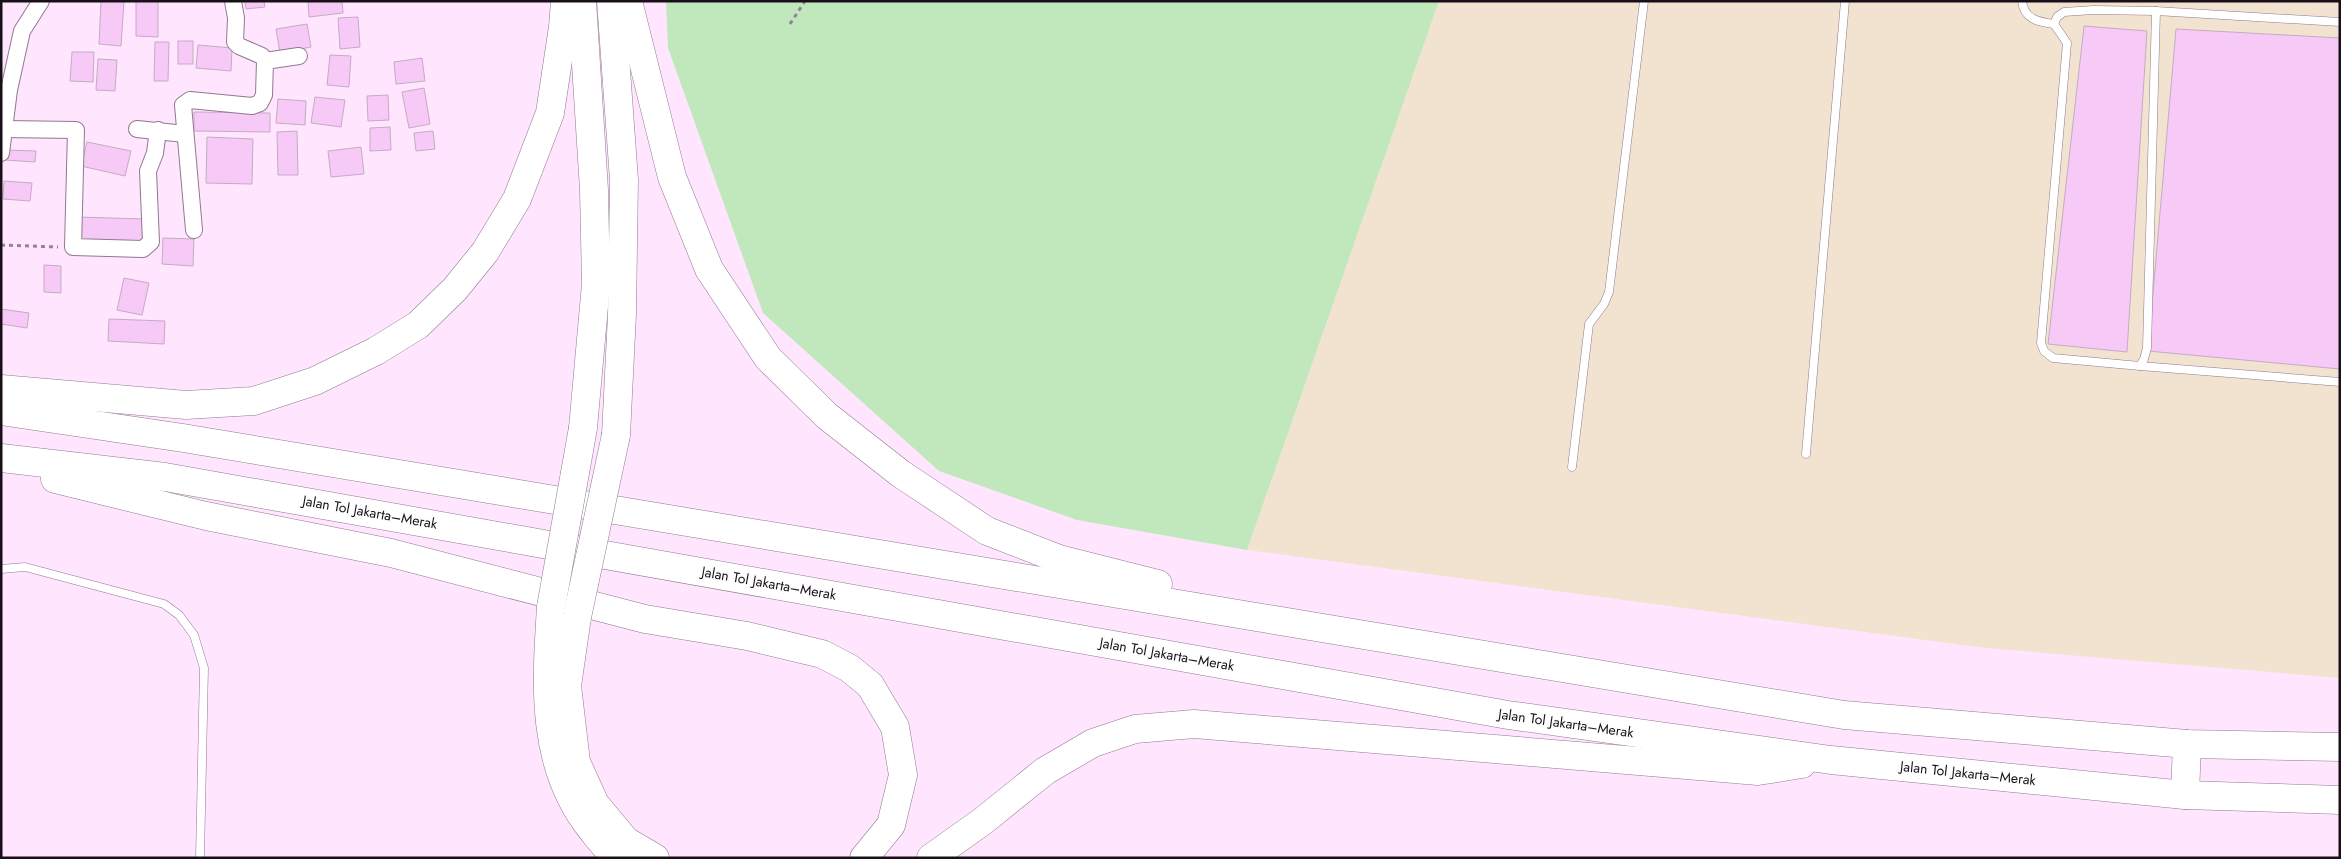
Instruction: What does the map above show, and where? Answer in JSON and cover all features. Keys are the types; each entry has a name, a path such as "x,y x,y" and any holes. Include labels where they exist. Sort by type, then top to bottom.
{"highway":[{"path":"1,388 186,405 254,401 315,381 376,350 418,324 455,289 485,252 517,199 550,112 564,27 565,1"},
{"path":"582,1 594,190 596,284 583,428 551,607 546,686 556,764 578,813 609,852 618,858"},
{"path":"611,1 624,180 616,435 577,617 567,686 576,762 595,804 626,842 655,858"},
{"path":"628,1 672,177 709,269 763,350 827,416 902,474 987,531 1060,559 1146,581 1628,676 1844,715"},
{"path":"1,411 183,438 1844,715 2187,744 2340,747"},
{"name":"Jalan Tol Jakarta–Merak","path":"1,458 165,477 1508,715 1830,760 2185,795 2340,800"},
{"path":"1,466 206,516 391,553 645,619 747,636 822,654 849,668 870,685 895,728 903,775 891,825 864,858"},
{"path":"931,858 983,821 1045,771 1093,743 1135,729 1194,724 1758,771 1830,760"},
{"path":"2185,795 2187,744"}],"street":[{"path":"1,153 9,90 22,31 41,1"},
{"path":"194,230 183,104 186,101 252,106 260,103 264,95 265,61 262,56 239,46 235,42 236,18 233,1"},
{"path":"265,61 299,56"},
{"path":"4,129 76,130 73,247 143,249 148,247 151,242 148,172 155,153 158,130"},
{"path":"137,129 186,134"}],"lane":[{"path":"1572,467 1588,324 1604,304 1609,292 1644,1"},
{"path":"1806,454 1845,1"},
{"path":"2022,1 2027,14 2034,21 2054,24 2067,43 2041,343 2044,351 2053,358 2328,383 2340,382"},
{"path":"2054,24 2058,17 2071,10 2156,11 2340,22"},
{"path":"2140,366 2147,348 2156,11"},
{"path":"1,569 24,567 164,604 179,615 194,635 204,668 200,858"}],"path":[{"path":"790,24 805,1"},
{"path":"1,245 73,247"}],"shaded area":[{"path":"1439,1 2340,1 2340,678 1986,648 1247,550"}],"green space":[{"path":"666,1 1439,1 1247,550 1077,520 939,471 763,313 668,48"}],"building":[{"path":"101,1 124,1 121,46 99,44"},
{"path":"136,1 158,1 158,37 136,36"},
{"path":"245,1 264,1 265,7 246,9"},
{"path":"308,1 342,1 343,13 309,17"},
{"path":"358,17 360,47 340,49 338,18"},
{"path":"307,24 311,47 280,53 276,29"},
{"path":"2084,26 2147,31 2127,352 2048,344"},
{"path":"2176,29 2340,38 2340,369 2148,351"},
{"path":"178,41 193,41 193,64 178,64"},
{"path":"155,42 169,42 168,81 154,81"},
{"path":"198,45 232,48 231,71 196,68"},
{"path":"72,52 94,52 93,82 70,81"},
{"path":"330,55 351,56 349,87 327,85"},
{"path":"422,58 425,81 396,84 394,62"},
{"path":"98,59 117,60 115,91 96,90"},
{"path":"424,88 430,124 409,128 402,92"},
{"path":"388,95 389,120 368,121 367,96"},
{"path":"315,97 345,100 341,127 311,123"},
{"path":"278,99 306,101 305,125 276,123"},
{"path":"194,112 270,113 270,132 194,131"},
{"path":"390,127 391,150 370,151 370,128"},
{"path":"297,131 298,175 278,175 277,132"},
{"path":"433,131 435,149 416,151 414,133"},
{"path":"207,137 253,139 252,184 206,183"},
{"path":"87,142 131,151 125,176 81,166"},
{"path":"361,147 364,174 331,177 328,151"},
{"path":"6,150 36,151 35,162 5,160"},
{"path":"4,181 32,183 30,201 3,199"},
{"path":"79,217 145,219 144,245 78,243"},
{"path":"163,238 194,239 193,266 162,264"},
{"path":"44,265 61,266 61,293 44,292"},
{"path":"124,278 149,283 142,315 117,310"},
{"path":"1,309 29,313 27,328 1,324"},
{"path":"109,319 165,321 164,344 108,341"}]}
